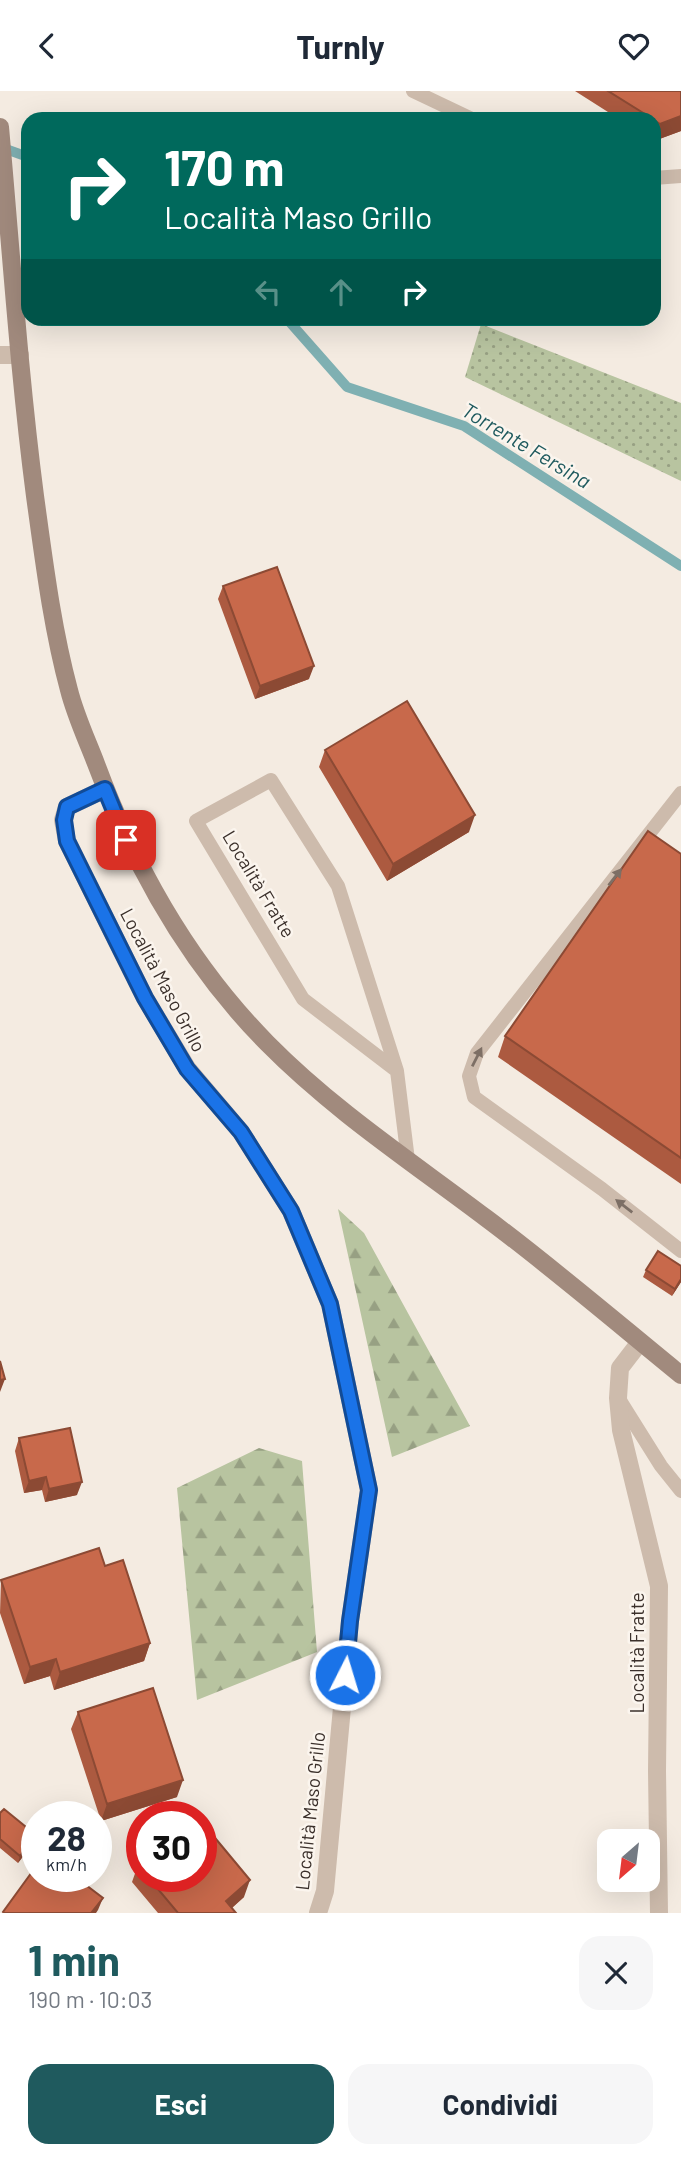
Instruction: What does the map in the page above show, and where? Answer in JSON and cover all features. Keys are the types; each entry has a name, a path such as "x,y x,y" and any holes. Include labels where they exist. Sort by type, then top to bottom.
{"main road":[{"path":"0,127 20,355 44,563 58,641 69,694 105,789 126,840 161,907 227,999 267,1043 309,1083 490,1221 681,1375"}],"street":[{"path":"0,355 20,355"},
{"name":"Località Maso Grillo","path":"105,789 67,807 64,820 67,841 145,998 187,1069 241,1132 291,1211 330,1304 369,1490 350,1621 325,1891 318,1913"},
{"name":"Località Fratte","path":"640,1342 620,1368 618,1398 621,1430 659,1586 659,1913"}],"lane":[{"path":"413,91 457,112"},
{"path":"661,177 681,176"},
{"name":"Località Fratte","path":"397,1071 303,999 196,821 271,780 338,886 397,1071 408,1160"},
{"path":"680,1247 474,1097 469,1076 477,1053 681,793"},
{"path":"618,1398 661,1466 681,1490"}],"green space":[{"path":"480,326 486,326 681,403 681,481 465,377"},
{"path":"338,1209 364,1233 470,1426 392,1457"},
{"path":"259,1448 302,1461 317,1652 197,1700 177,1488"}],"building":[{"path":"608,91 681,91 681,116 661,124 661,112 642,112"},
{"path":"277,567 314,666 260,686 223,586"},
{"path":"407,701 475,815 393,864 325,750"},
{"path":"648,831 681,854 681,1158 505,1036"},
{"path":"658,1251 681,1266 681,1279 675,1289 646,1270"},
{"path":"0,1361 5,1379 0,1380"},
{"path":"70,1428 82,1482 49,1489 46,1477 29,1481 19,1438"},
{"path":"99,1548 105,1566 123,1560 150,1643 60,1672 56,1659 30,1667 1,1580"},
{"path":"153,1688 183,1780 112,1802 106,1801 78,1712"},
{"path":"4,1809 21,1823 20,1856 0,1839 0,1813"},
{"path":"217,1840 250,1880 226,1901 236,1913 178,1913 160,1892 217,1892"},
{"path":"21,1887 21,1892 95,1892 103,1898 91,1913 3,1912"}],"waterway":[{"name":"Torrente Fersina","path":"0,147 21,154"},
{"name":"Torrente Fersina","path":"293,326 347,387 464,426 681,566"}],"route":[{"path":"126,840 105,789 67,807 64,820 67,841 145,998 187,1069 241,1132 291,1211 330,1304 369,1490 345,1675"}]}
